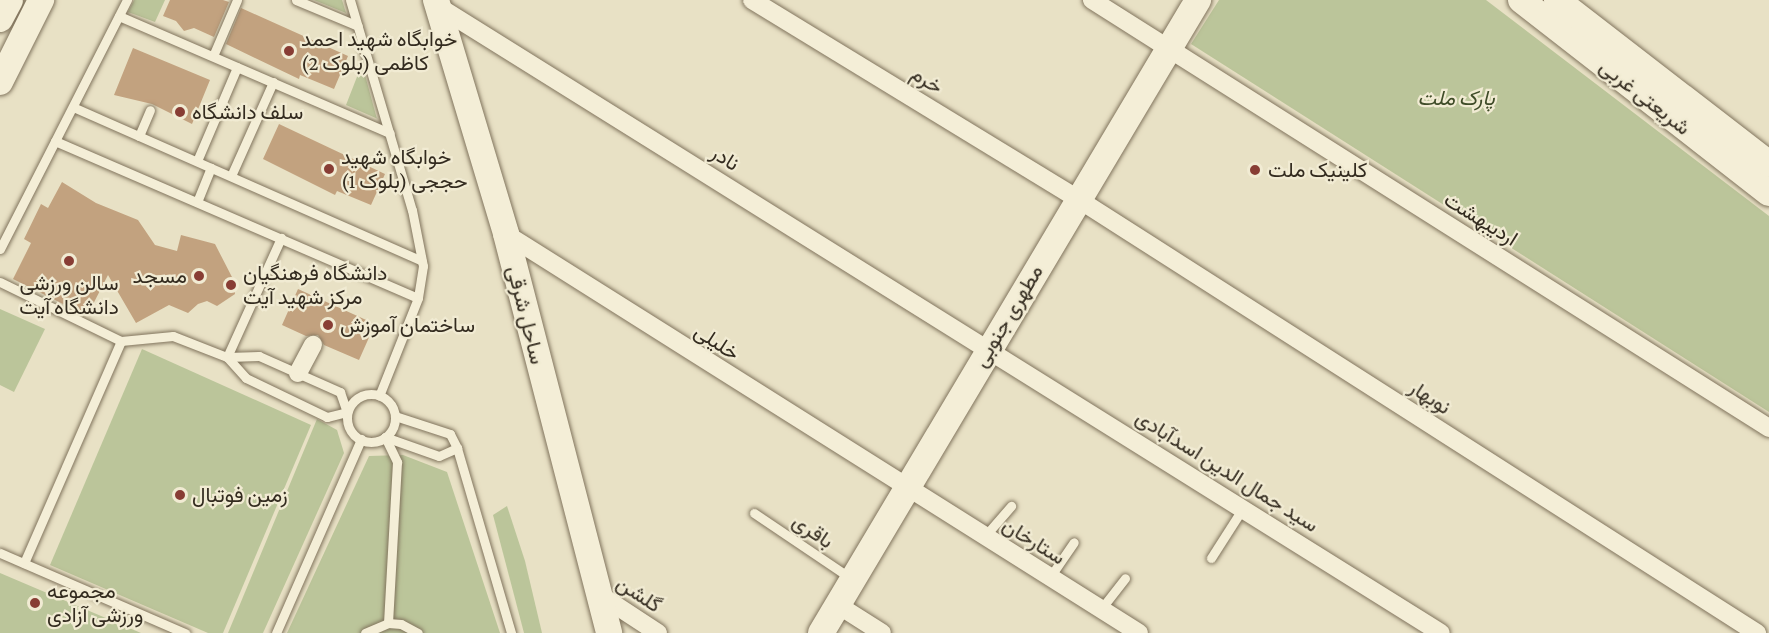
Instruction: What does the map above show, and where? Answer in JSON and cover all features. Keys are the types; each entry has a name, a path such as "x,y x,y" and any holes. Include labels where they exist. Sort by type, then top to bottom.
{"street":[{"path":"0,19 10,0"},
{"path":"0,82 41,0"},
{"name":"خرم","path":"752,0 1078,199"},
{"name":"اردیبهشت","path":"1092,0 1769,428"},
{"name":"مطهری جنوبی","path":"821,633 904,489 1198,0"},
{"name":"شریعتی غربی","path":"1521,0 1769,194"},
{"name":"شریعتی غربی","path":"1557,0 1769,164"},
{"name":"ساحل شرقی","path":"437,4 506,234 609,633"},
{"name":"نادر","path":"437,4 989,347"},
{"name":"نوبهار","path":"1078,199 1757,633"},
{"name":"خلیلی","path":"506,234 904,489"},
{"path":"298,373 313,345"},
{"name":"سید جمال الدین اسدآبادی","path":"989,347 1441,633"},
{"name":"ستارخان","path":"904,489 985,536 1139,633"},
{"name":"گلشن","path":"597,593 658,633"},
{"path":"838,605 882,633"}],"lane":[{"path":"0,249 127,0"},
{"path":"213,56 237,0"},
{"path":"296,0 358,26"},
{"path":"350,0 390,133 422,261 418,298 379,396"},
{"path":"119,16 390,133"},
{"path":"197,161 237,67"},
{"path":"231,176 273,82"},
{"path":"73,107 422,261"},
{"path":"139,136 150,110"},
{"path":"55,141 418,298"},
{"path":"197,202 211,168"},
{"path":"226,357 281,238"},
{"path":"0,282 121,341 173,336 226,357 259,356 340,392 348,412 350,428 361,439 373,441 385,437 439,456 457,448"},
{"path":"24,563 121,341"},
{"path":"226,357 246,378 327,417 348,412 363,395 379,396 390,404 394,416 385,437 397,462 388,623"},
{"path":"394,416 450,434 457,448 511,633"},
{"path":"276,633 361,439"},
{"path":"985,536 1011,506"},
{"path":"1211,558 1244,508"},
{"name":"باقری","path":"754,513 852,579"},
{"path":"1050,577 1074,542"},
{"path":"0,553 185,633"},
{"path":"1101,609 1125,578"},
{"path":"365,633 388,623 401,624 418,633"}],"green space":[{"path":"134,0 165,0 155,22 128,12"},
{"path":"314,0 342,0 346,13"},
{"name":"پارک ملت","path":"1219,0 1486,0 1769,216 1769,412 1191,44"},
{"path":"362,64 377,119 346,105"},
{"path":"0,309 45,329 14,392 0,385"},
{"name":"زمین فوتبال","path":"142,349 311,425 223,633 208,633 50,565"},
{"path":"317,419 337,430 344,453 263,633 228,633"},
{"path":"403,455 447,472 500,633 287,633 369,456"},
{"path":"507,506 525,561 542,633 524,633 493,515"},
{"name":"مجموعه ورزشی آزادی","path":"0,573 141,633 0,633"}],"building":[{"path":"170,0 229,2 214,37 194,28 184,31 176,21 163,16"},
{"name":"خوابگاه شهید احمد کاظمی (بلوک 2)","path":"241,8 348,56 334,89 300,75 299,79 226,44"},
{"path":"133,48 210,80 192,124 152,104 114,95"},
{"name":"خوابگاه شهید حججی (بلوک 1)","path":"279,124 385,174 371,205 337,191 335,195 263,159"},
{"path":"62,182 96,203 138,220 155,245 177,251 181,235 215,244 233,279 235,294 217,306 207,301 198,304 188,313 169,305 136,323 108,275 87,316 13,279 31,243 24,239 41,204 48,208"},
{"name":"ساختمان آموزش","path":"298,289 375,324 359,360 324,345 318,335 306,336 282,325"}],"place":[{"name":"خوابگاه شهید احمد کاظمی (بلوک 2)","path":"289,51"},
{"name":"سلف دانشگاه","path":"180,112"},
{"name":"خوابگاه شهید حججی (بلوک 1)","path":"329,169"},
{"name":"کلینیک ملت","path":"1255,170"},
{"name":"سالن ورزشی دانشگاه آیت","path":"69,261"},
{"name":"مسجد","path":"199,276"},
{"name":"دانشگاه فرهنگیان مرکز شهید آیت","path":"231,285"},
{"name":"ساختمان آموزش","path":"328,325"},
{"name":"زمین فوتبال","path":"180,495"},
{"name":"مجموعه ورزشی آزادی","path":"35,603"}]}
